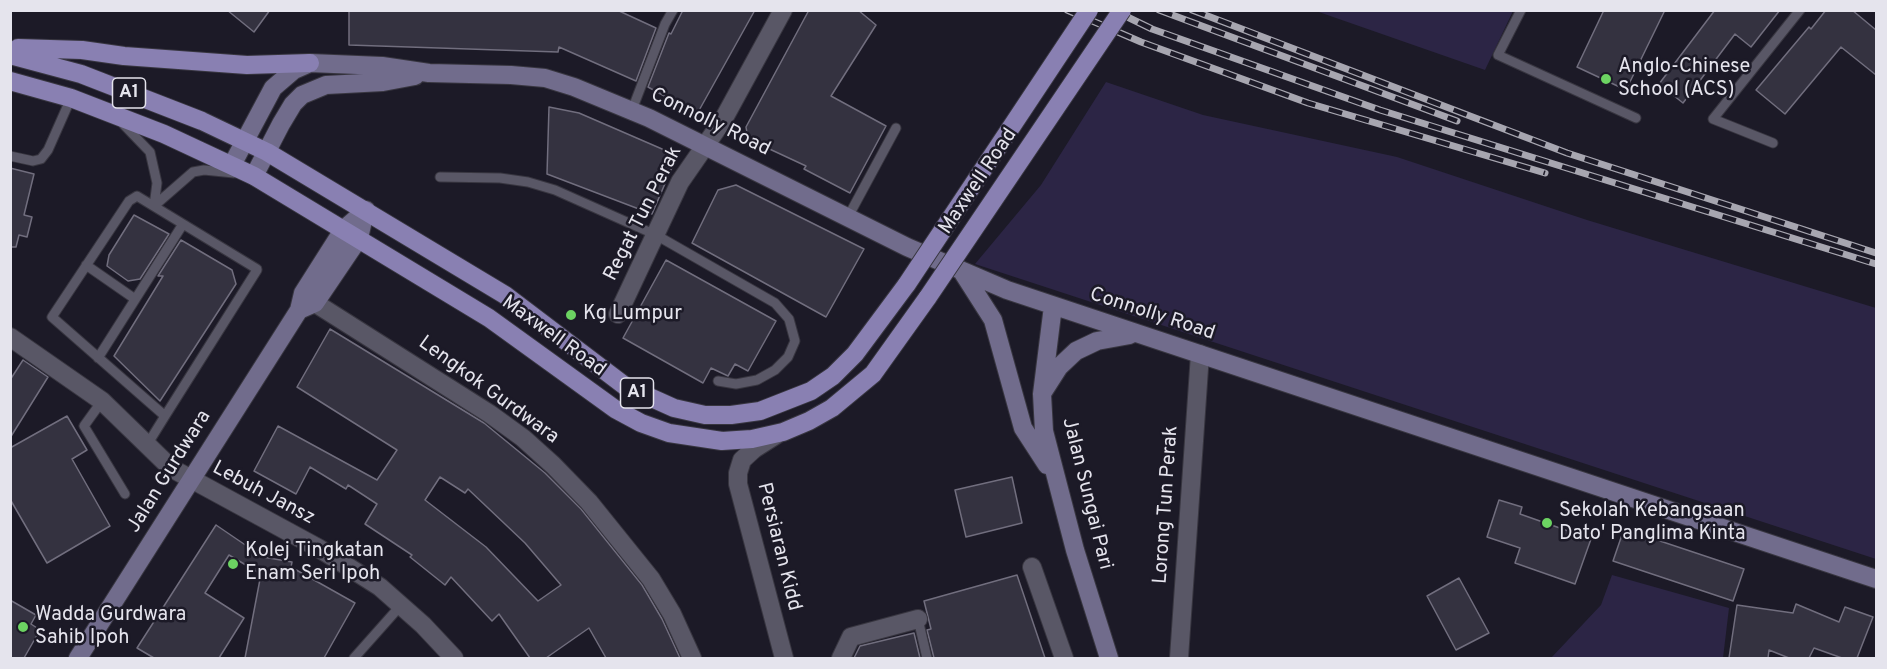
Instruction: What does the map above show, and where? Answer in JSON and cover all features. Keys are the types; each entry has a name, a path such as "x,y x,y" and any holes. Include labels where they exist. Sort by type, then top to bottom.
{"main road":[{"name":"Maxwell Road","path":"10,55 81,74 245,140 366,210 505,295 625,386 674,408 705,414 732,415 760,411 811,391 833,376 855,354 907,284 1089,10"},
{"name":"Maxwell Road","path":"10,81 71,98 175,138 254,176 489,318 615,410 641,423 693,439 722,441 752,439 783,432 809,421 854,391 889,353 1122,10"},
{"path":"10,47 82,50 124,56 247,65 310,63"},
{"name":"Connolly Road","path":"310,63 382,66 429,73 544,78 574,87 632,110 705,144 848,217 963,272 1053,306 1876,579"},
{"path":"232,165 273,88 294,70 310,63"},
{"name":"Connolly Road","path":"254,176 293,104 314,89 326,85 383,82 429,73"},
{"name":"Jalan Gurdwara","path":"78,658 191,481 307,306 366,210"},
{"path":"963,272 993,321 1023,428 1058,482"},
{"name":"Jalan Sungai Pari","path":"1053,306 1042,394 1044,431 1075,550 1109,657"},
{"path":"1042,394 1059,367 1076,351 1097,340 1119,335 1141,335"}],"street":[{"name":"Regat Tun Perak","path":"618,314 680,182 723,120 783,10"},
{"name":"Lengkok Gurdwara","path":"307,306 490,414 523,438 553,465 590,502 651,579 672,614 692,658"},
{"name":"Lebuh Jansz","path":"10,337 102,401 171,468 353,568 402,604 454,658"},
{"name":"Lorong Tun Perak","path":"1179,658 1200,354"},
{"name":"Persiaran Kidd","path":"783,432 747,455 739,466 738,479 784,658"},
{"path":"1032,567 1064,658"},
{"path":"840,658 851,637 918,620"}],"lane":[{"path":"632,110 665,24 673,10"},
{"path":"1521,10 1498,55 1636,118"},
{"path":"1773,143 1713,119 1800,10"},
{"path":"10,156 33,161 41,159 48,150 71,98"},
{"path":"109,113 142,142 150,153 157,183 154,206"},
{"path":"848,217 896,128"},
{"path":"154,206 193,172 218,170 254,176"},
{"path":"440,177 528,182 555,190 656,235 776,303 789,319 795,341 788,357 775,370 756,380 736,384 718,381"},
{"path":"147,445 257,269 141,198 133,197 52,317 165,416"},
{"path":"98,358 183,224"},
{"path":"86,265 135,299"},
{"path":"102,401 84,426 125,494"},
{"path":"354,658 402,604"},
{"path":"918,620 927,658"}],"shaded area":[{"path":"1513,10 1485,70 1316,11"},
{"path":"1106,82 1203,115 1397,157 1587,220 1876,308 1876,559 975,264 1041,185"},
{"path":"1612,575 1729,608 1723,658 1551,658 1601,605"}],"building":[{"path":"227,10 270,10 254,32"},
{"path":"349,10 617,10 656,28 636,81 559,47 558,52 349,45"},
{"path":"683,10 755,10 697,114 648,87 669,33 671,34"},
{"path":"809,10 858,10 876,25 831,96 886,126 850,193 804,169 806,166 748,139 746,127"},
{"path":"1604,10 1665,10 1626,90 1577,67"},
{"path":"1715,10 1780,10 1751,47 1735,34 1683,103 1659,84"},
{"path":"1826,10 1852,10 1876,30 1876,75 1841,47 1785,114 1756,90"},
{"path":"549,107 579,113 669,152 673,165 652,214 547,174"},
{"path":"10,168 34,174 24,215 32,217 27,237 19,235 16,247 10,247"},
{"path":"736,185 864,249 826,317 692,243 718,190"},
{"path":"134,215 169,234 140,279 128,281 107,266 109,255"},
{"path":"181,240 232,270 236,284 160,401 114,356 163,276 158,276"},
{"path":"666,260 776,321 748,371 735,364 728,376 711,368 703,383 623,338"},
{"path":"330,329 484,423 545,473 581,509 642,585 662,619 680,658 606,658 589,628 546,658 530,658 499,614 492,621 451,577 445,585 410,557 412,555 365,524 377,504 348,485 346,489 310,467 296,494 254,471 278,426 377,480 397,450 297,387","holes":["440,477 465,493 468,489 525,543 561,585 538,601 486,547 425,500"]},
{"path":"23,360 48,377 10,438 10,380"},
{"path":"67,416 87,450 72,459 110,526 47,563 10,499 10,448"},
{"path":"1012,477 1022,523 966,537 955,490"},
{"path":"1499,500 1522,507 1520,514 1591,539 1575,584 1515,563 1520,548 1487,537"},
{"path":"216,525 263,557 292,562 291,567 355,603 324,658 245,658 261,574 229,555 205,593 244,618 219,658 154,658 137,648"},
{"path":"1624,529 1744,569 1733,601 1613,561"},
{"path":"1017,575 1045,658 934,658 927,630 931,629 924,601"},
{"path":"1459,578 1489,633 1456,650 1427,596"},
{"name":"Wadda Gurdwara Sahib Ipoh","path":"10,600 36,615 31,624 40,630 24,658 10,658"},
{"path":"1796,604 1839,622 1845,607 1873,617 1857,658 1842,658 1814,648 1809,658 1789,658 1769,650 1768,658 1729,658 1737,605 1793,613"},
{"path":"914,633 920,658 854,658 860,646"}],"railway":[{"path":"1067,10 1141,42 1308,103 1545,173"},
{"path":"1113,10 1152,29 1380,110 1876,264"},
{"path":"1159,10 1457,121"},
{"path":"1192,10 1567,153 1876,253"}],"place":[{"name":"Anglo-Chinese School (ACS)","path":"1606,79"},
{"name":"Kg Lumpur","path":"571,315"},
{"name":"Sekolah Kebangsaan Dato' Panglima Kinta","path":"1547,523"},
{"name":"Kolej Tingkatan Enam Seri Ipoh","path":"233,564"},
{"name":"Wadda Gurdwara Sahib Ipoh","path":"23,627"}]}
